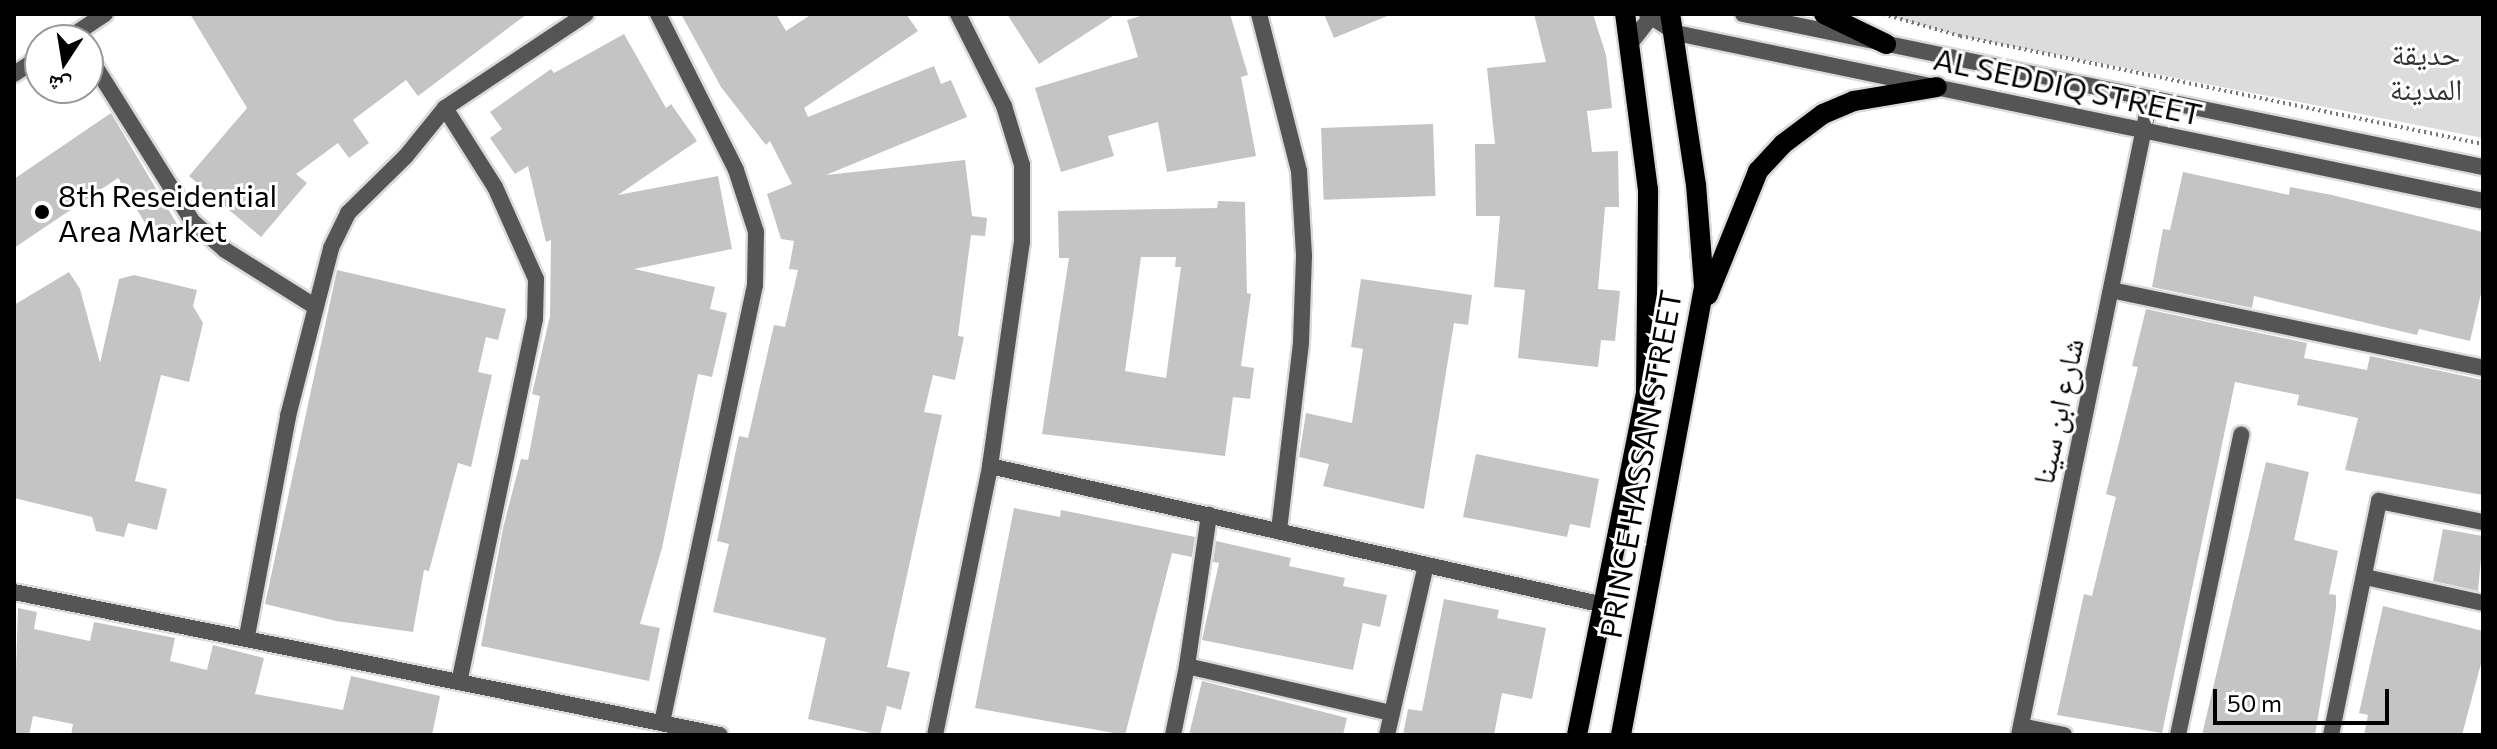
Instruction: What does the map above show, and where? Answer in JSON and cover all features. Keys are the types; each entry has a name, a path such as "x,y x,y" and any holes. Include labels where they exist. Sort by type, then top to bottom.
{"main road":[{"name":"PRINCE HASSAN STREET","path":"1577,735 1646,392 1648,190 1625,14"},
{"path":"1824,14 1886,44"},
{"name":"PRINCE HASSAN STREET","path":"1621,735 1701,310 1702,242 1659,18"},
{"path":"1701,310 1758,171 1783,144 1823,114 1854,101 1937,87"}],"street":[{"path":"247,636 288,416 331,248 348,213 406,156 445,108 586,14"},
{"path":"658,14 736,170 756,232 755,285 662,723"},
{"path":"935,735 990,466 1022,242 1022,165 1004,106 958,14"},
{"path":"1259,14 1299,171 1304,256 1301,343 1279,530"},
{"name":"AL SEDDIQ STREET","path":"1743,14 2483,167"},
{"path":"1629,45 1659,18"},
{"name":"AL SEDDIQ STREET","path":"1659,18 1937,87 2483,201"},
{"path":"104,81 192,221 225,250 316,307"},
{"name":"شارع ابن سينا","path":"2020,730 2150,99"},
{"path":"445,108 495,187 536,279 535,319 460,679"},
{"path":"2111,290 2483,368"},
{"path":"2178,735 2241,435"},
{"path":"990,466 1604,605"},
{"path":"2331,735 2379,501 2483,522"},
{"path":"1173,735 1187,666 1209,515"},
{"path":"1387,735 1426,565"},
{"path":"2365,577 2483,603"},
{"path":"14,592 460,679 720,735"},
{"path":"1187,666 1391,713"},
{"path":"2020,730 2064,735"}],"path":[{"path":"1883,14 1960,36 2483,144"}],"green space":[{"name":"حديقة المدينة","path":"1883,14 2483,14 2483,138 1960,36"}],"building":[{"path":"190,14 527,14 418,96 406,80 353,120 369,143 349,158 338,143 296,174 307,183 261,237 189,176 247,108"},
{"path":"681,14 776,14 786,31 812,14 906,14 918,31 804,108 808,117 934,66 941,84 951,80 967,117 826,175 965,160 972,216 987,218 985,236 971,235 958,336 964,337 955,380 933,375 924,412 942,415 887,667 910,672 901,710 887,706 880,735 808,719 826,638 713,612 729,544 717,541 739,436 748,438 774,325 785,327 798,270 789,269 794,241 781,239 767,194 792,184 770,141 766,145 721,87"},
{"path":"1007,14 1116,14 1039,64"},
{"path":"1147,14 1230,14 1248,75 1241,77 1256,156 1167,172 1158,122 1108,136 1114,156 1061,172 1035,88 1138,57 1127,20"},
{"path":"1324,14 1392,14 1334,38"},
{"path":"1534,14 1593,14 1606,55 1612,108 1587,111 1592,152 1618,151 1619,207 1605,207 1598,289 1620,291 1615,341 1601,340 1598,367 1518,358 1525,290 1494,287 1500,216 1476,216 1475,144 1495,144 1487,68 1546,62"},
{"path":"624,34 666,108 671,104 697,141 618,195 718,176 732,249 634,269 715,287 710,309 727,313 712,377 698,374 662,548 640,624 660,628 649,681 481,646 503,528 521,459 528,460 540,396 532,394 550,316 551,240 546,242 528,166 515,174 490,138 502,129 490,112 551,69 554,73"},
{"path":"111,113 177,224 154,238 118,178 14,248 14,179"},
{"path":"1433,124 1436,196 1324,200 1321,128"},
{"path":"2183,172 2289,195 2290,187 2332,195 2483,232 2483,285 2470,341 2419,329 2417,335 2254,296 2252,308 2152,287 2163,229 2170,230"},
{"path":"1218,201 1245,202 1247,293 1251,294 1241,366 1254,368 1250,399 1233,397 1225,456 1042,434 1069,258 1059,258 1058,211 1217,208","holes":["1141,257 1176,257 1175,267 1181,267 1166,378 1125,371"]},
{"path":"337,270 506,309 498,340 486,337 478,372 492,375 471,467 458,463 429,571 424,570 413,632 336,621 265,604"},
{"path":"69,272 80,289 100,363 119,279 134,275 197,290 193,306 203,323 189,382 161,375 135,481 167,489 157,530 128,523 124,537 96,531 92,517 14,498 14,305"},
{"path":"1361,279 1472,295 1468,325 1454,323 1424,509 1323,486 1329,464 1299,457 1306,413 1352,423 1363,349 1351,347"},
{"path":"2146,309 2307,343 2304,358 2367,370 2370,356 2483,380 2483,495 2345,470 2358,418 2297,405 2299,395 2235,382 2162,733 2057,715 2084,594 2092,596 2116,497 2106,494 2138,367 2132,366"},
{"path":"1476,454 1599,479 1590,528 1570,524 1567,537 1463,517"},
{"path":"2266,462 2309,472 2294,540 2338,551 2329,594 2336,595 2336,608 2315,735 2202,735"},
{"path":"1014,508 1060,517 1061,510 1195,537 1192,557 1172,553 1125,735 975,708"},
{"path":"2443,529 2483,536 2478,591 2433,581"},
{"path":"1216,541 1291,558 1289,566 1345,578 1343,586 1387,595 1380,627 1363,623 1353,670 1202,640 1219,563 1213,562"},
{"path":"1444,599 1499,610 1497,618 1546,628 1532,699 1502,693 1494,735 1403,735 1408,709 1422,711"},
{"path":"2383,606 2483,631 2483,656 2462,735 2364,735 2368,715 2359,713"},
{"path":"18,608 37,612 34,629 90,641 94,622 175,638 170,661 207,670 213,645 264,658 255,694 343,710 351,676 440,696 432,735 71,735 73,724 33,716 29,735 14,735"},
{"path":"1202,681 1347,718 1343,735 1189,735"}],"place":[{"name":"8th Reseidential Area Market","path":"42,212"}]}
